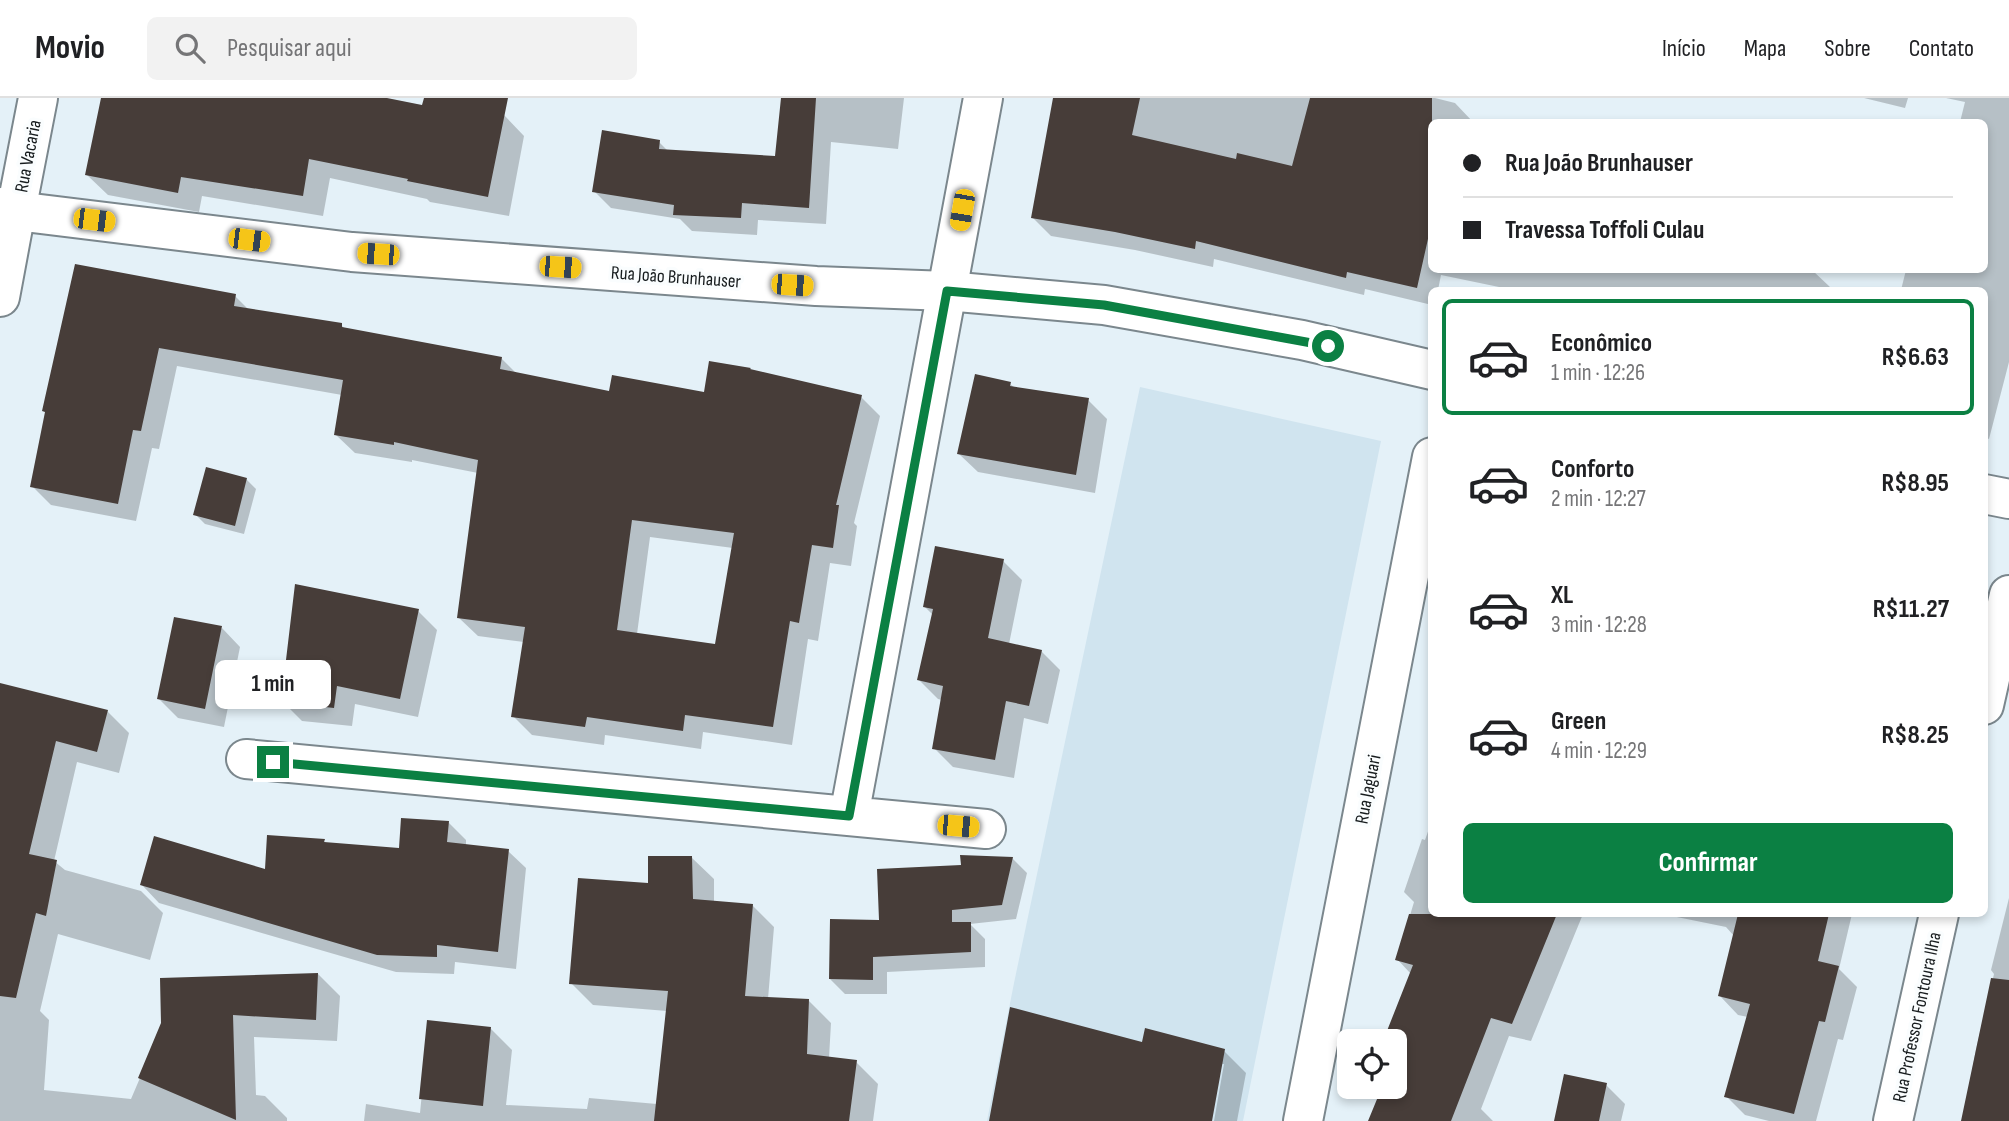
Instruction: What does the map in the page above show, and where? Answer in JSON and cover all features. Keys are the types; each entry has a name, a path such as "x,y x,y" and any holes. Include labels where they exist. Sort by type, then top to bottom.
{"street":[{"name":"Rua Vacaria","path":"0,297 8,209 38,98"},
{"path":"849,816 983,98"},
{"name":"Rua João Brunhauser","path":"8,209 352,252 816,286 947,291 1104,305 1302,340 1428,369"},
{"name":"Rua Jaguari","path":"1303,1121 1428,478"},
{"path":"1988,495 2009,499"},
{"path":"1988,687 2009,595"},
{"path":"246,759 986,828"},
{"name":"Rua Professor Fontoura Ilha","path":"1894,1121 1938,917"}],"shaded area":[{"path":"1140,387 1381,441 1243,1121 987,1121 1014,983"}],"building":[{"path":"101,98 387,98 422,105 424,98 508,98 488,197 309,159 303,196 181,177 178,193 85,175"},
{"path":"781,98 816,98 809,208 742,203 741,218 673,215 674,205 592,192 602,130 660,140 659,149 775,156"},
{"path":"1053,98 1140,98 1132,135 1236,159 1237,153 1292,166 1310,98 1432,98 1432,119 1428,119 1428,239 1417,288 1347,272 1346,278 1196,241 1195,249 1031,218"},
{"path":"75,264 236,294 234,306 342,323 342,327 502,357 500,369 609,391 612,375 704,392 709,361 751,368 862,395 836,505 839,505 833,548 812,545 799,623 790,621 773,727 685,715 683,731 587,717 585,727 511,717 525,627 457,618 478,460 394,442 394,445 334,435 343,380 159,348 141,431 133,430 118,504 30,487 45,412 42,411","holes":["632,520 734,533 715,644 617,630"]},
{"path":"975,374 1011,382 1010,386 1089,398 1076,475 957,454"},
{"path":"206,467 247,478 235,526 193,515"},
{"path":"935,546 1004,559 988,638 1042,650 1029,706 1006,701 995,760 932,749 943,686 917,680 933,609 923,607"},
{"path":"295,584 419,609 400,699 337,686 334,708 281,702"},
{"path":"174,617 222,626 205,709 157,699"},
{"path":"0,683 108,710 97,752 56,741 29,854 57,860 46,916 36,913 16,998 0,996"},
{"path":"401,818 449,821 447,842 509,849 498,952 437,945 437,957 377,955 140,885 154,836 265,869 267,835 399,848"},
{"path":"960,855 1013,857 1002,905 952,910 952,922 971,922 971,952 873,957 873,980 829,979 830,919 879,920 877,869 961,865"},
{"path":"648,856 692,856 693,899 753,904 745,996 809,999 807,1054 857,1060 849,1121 654,1121 668,991 569,984 578,878 648,883"},
{"path":"1409,914 1428,914 1428,917 1556,917 1512,1024 1491,1018 1451,1121 1368,1121 1377,1099 1407,1099 1407,1029 1388,1029 1413,965 1395,960"},
{"path":"1737,917 1828,917 1818,961 1839,966 1825,1022 1819,1021 1794,1114 1724,1097 1750,1004 1718,996"},
{"path":"318,973 316,1020 233,1015 236,1120 138,1078 161,1023 160,978"},
{"path":"1991,978 2009,980 2009,1121 1961,1121"},
{"path":"1010,1007 1142,1042 1145,1028 1225,1049 1212,1121 989,1121"},
{"path":"427,1020 491,1027 483,1106 419,1099"},
{"path":"1564,1074 1607,1083 1599,1121 1554,1121"}],"route":[{"path":"273,762 849,816 947,291 1104,305 1328,346"}]}
